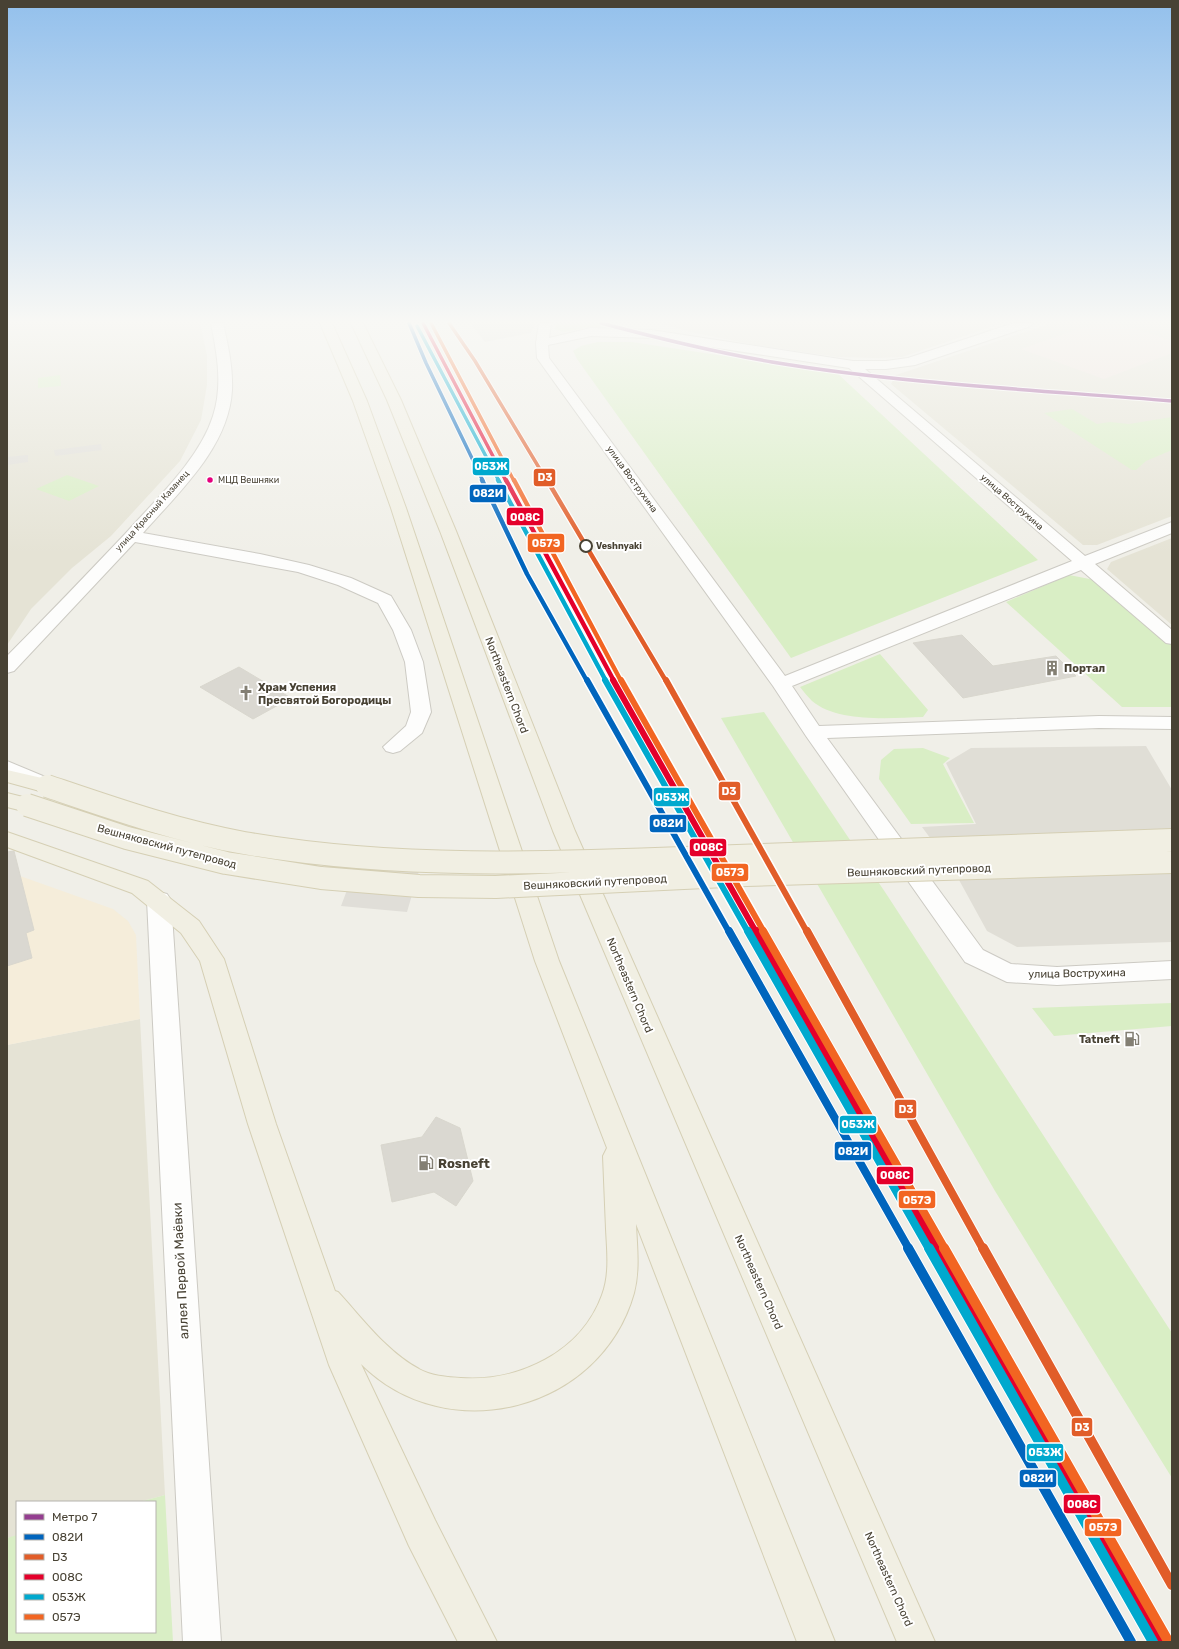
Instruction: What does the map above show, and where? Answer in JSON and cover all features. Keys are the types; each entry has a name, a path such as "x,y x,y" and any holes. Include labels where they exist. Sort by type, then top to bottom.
{"main road":[{"path":"359,400 394,494 438,622 517,876 547,961 816,1642"},
{"name":"Northeastern Chord","path":"394,400 448,531 564,831 916,1642"},
{"name":"Вешняковский путепровод","path":"7,776 47,786 142,818 243,843 327,856 420,862 574,862 1172,840"},
{"name":"Вешняковский путепровод","path":"17,802 127,838 226,864 321,878 419,886 527,886 746,875 1172,862"},
{"path":"7,839 140,887 159,900 190,927 212,959 262,1124 345,1365 422,1533 478,1642"},
{"path":"319,1293 385,1366 408,1380 435,1391 464,1396 494,1394 523,1388 551,1376 575,1360 594,1340 610,1317 619,1293 623,1268 616,1136"}],"street":[{"name":"улица Красный Казанец","path":"7,667 131,536 195,462 216,429 224,400"},
{"name":"улица Вострухина","path":"574,400 781,684 813,732 974,956 1007,973 1057,976 1172,970"},
{"name":"улица Вострухина","path":"894,400 1172,639"},
{"path":"781,684 1172,527"},
{"path":"131,536 268,560 317,571 342,579 385,600 402,630 414,662 421,712 415,729 393,747"},
{"path":"813,732 1099,722 1172,723"},
{"path":"7,767 47,786"},
{"name":"аллея Первой Маёвки","path":"159,900 202,1642"}],"shaded area":[{"path":"7,400 204,400 201,420 180,461 111,536 72,568 31,609 7,645"},
{"path":"910,400 1172,400 1172,516 1097,545 1083,545"},
{"path":"101,444 102,450 55,456 54,450"},
{"path":"28,455 28,462 7,465 7,457"},
{"path":"1172,538 1172,625 1107,569 1111,562"},
{"path":"1146,746 1172,790 1172,942 1017,947 987,931 953,869 922,827 976,824 946,763 971,748"},
{"path":"361,853 423,857 407,912 341,906"},
{"path":"7,860 13,878 20,876 113,909 128,921 136,935 140,1019 7,1045"},
{"path":"140,1019 165,1495 143,1501 16,1501 16,1536 7,1538 7,1045"}],"green space":[{"path":"606,400 866,400 1038,560 791,658"},
{"path":"1072,409 1097,424 1110,422 1129,424 1172,417 1172,450 1146,461 1136,470 1132,470 1044,413"},
{"path":"67,475 99,486 69,501 36,489"},
{"path":"1069,575 1100,581 1172,645 1172,707 1122,707 1006,602"},
{"path":"880,654 928,710 923,717 865,718 836,713 823,708 812,701 800,687"},
{"path":"764,712 887,895 1172,1333 1172,1478 995,1191 721,718"},
{"path":"923,748 950,758 943,764 974,823 911,824 879,779 881,760 894,749"},
{"path":"1172,1003 1172,1026 1054,1036 1032,1008"},
{"path":"165,1495 173,1642 7,1642 7,1538 16,1535 16,1633 156,1633 156,1501 143,1501"}],"building":[{"path":"962,635 993,666 1056,656 1076,676 963,698 913,643"},
{"name":"Храм Успения Пресвятой Богородицы","path":"239,667 291,698 253,719 200,687"},
{"path":"14,851 34,930 26,933 32,958 7,966 7,852"},
{"name":"Rosneft","path":"436,1117 460,1128 473,1181 456,1206 434,1192 392,1202 381,1145 422,1137"}],"metro line":[{"name":"7","path":"1158,400 1172,401"}],"transit line":[{"name":"082И","path":"444,400 527,574 1131,1642"},
{"name":"053Ж","path":"456,400 549,577 627,719 1153,1642"},
{"name":"008С","path":"463,400 555,574 633,716 1161,1642"},
{"name":"057Э","path":"471,400 561,571 639,713 1167,1639"},
{"name":"D3","path":"498,400 687,715 1097,1454 1172,1585"}],"place":[{"name":"МЦД Вешняки","path":"210,480"},
{"name":"Veshnyaki","path":"586,546"},
{"name":"Портал","path":"1052,668"},
{"name":"Храм Успения Пресвятой Богородицы","path":"246,693"},
{"name":"Tatneft","path":"1132,1039"},
{"name":"Rosneft","path":"426,1163"}]}
